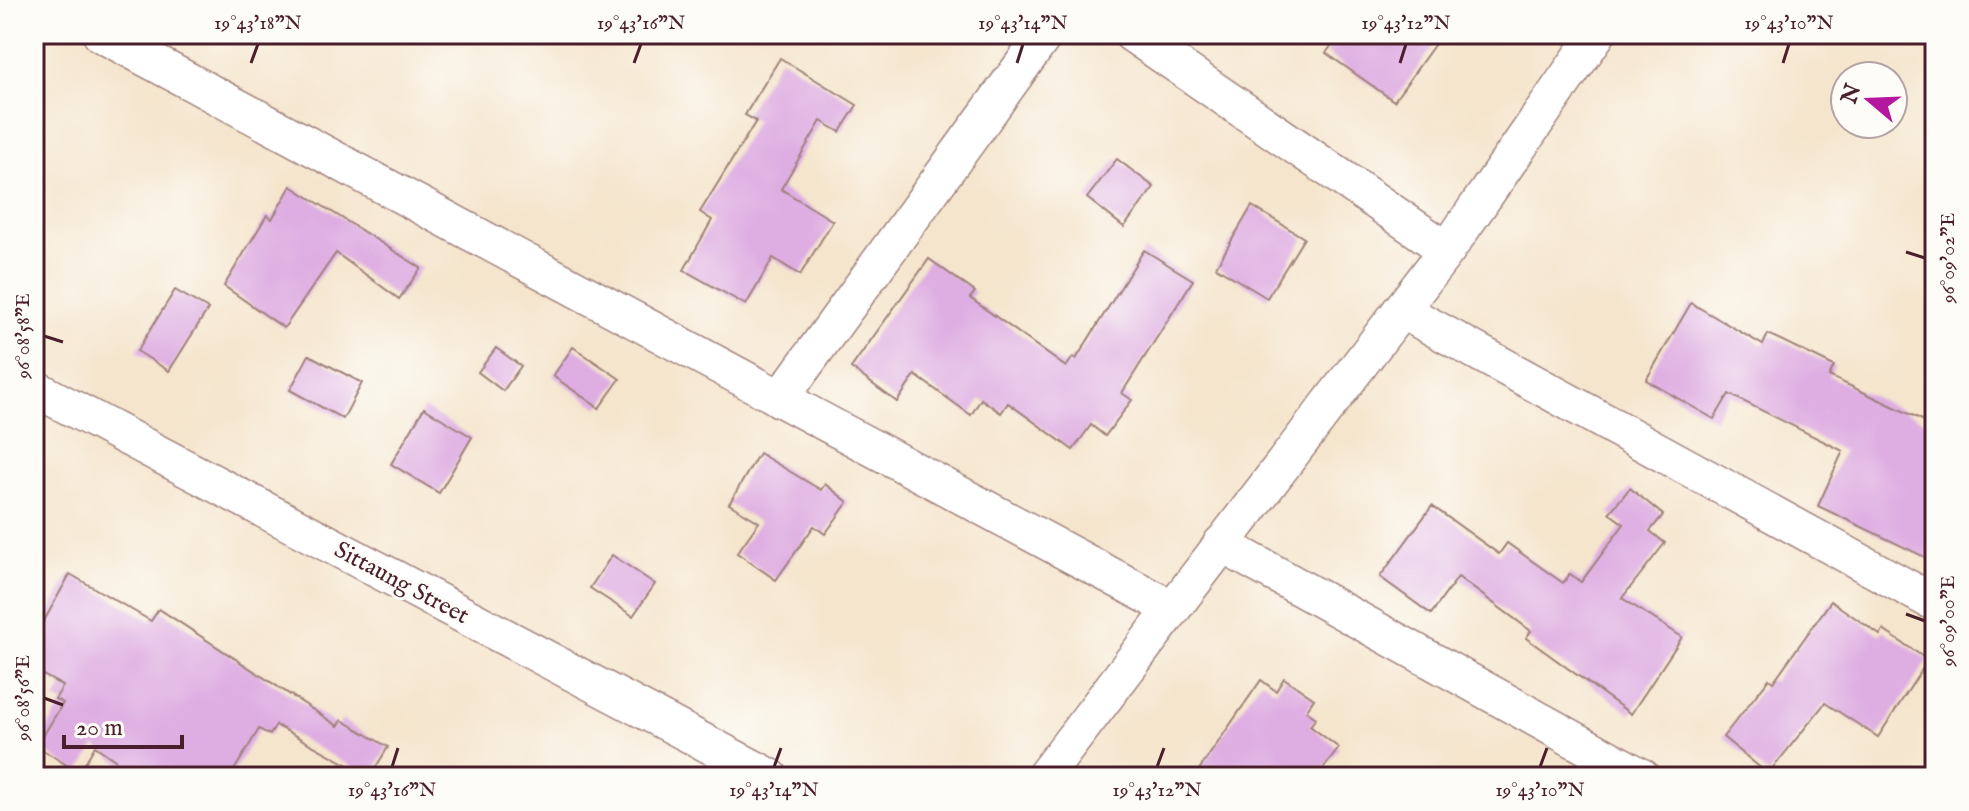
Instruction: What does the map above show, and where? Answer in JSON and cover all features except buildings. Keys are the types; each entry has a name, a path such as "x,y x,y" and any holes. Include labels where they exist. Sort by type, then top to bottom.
{"street":[{"path":"101,34 1171,608"},
{"path":"780,399 1045,34"},
{"path":"1044,777 1447,250 1597,34"},
{"path":"1146,37 1447,250"},
{"path":"1401,310 1935,603"},
{"name":"Sittaung Street","path":"34,388 770,777"},
{"path":"1221,544 1642,777"}]}
